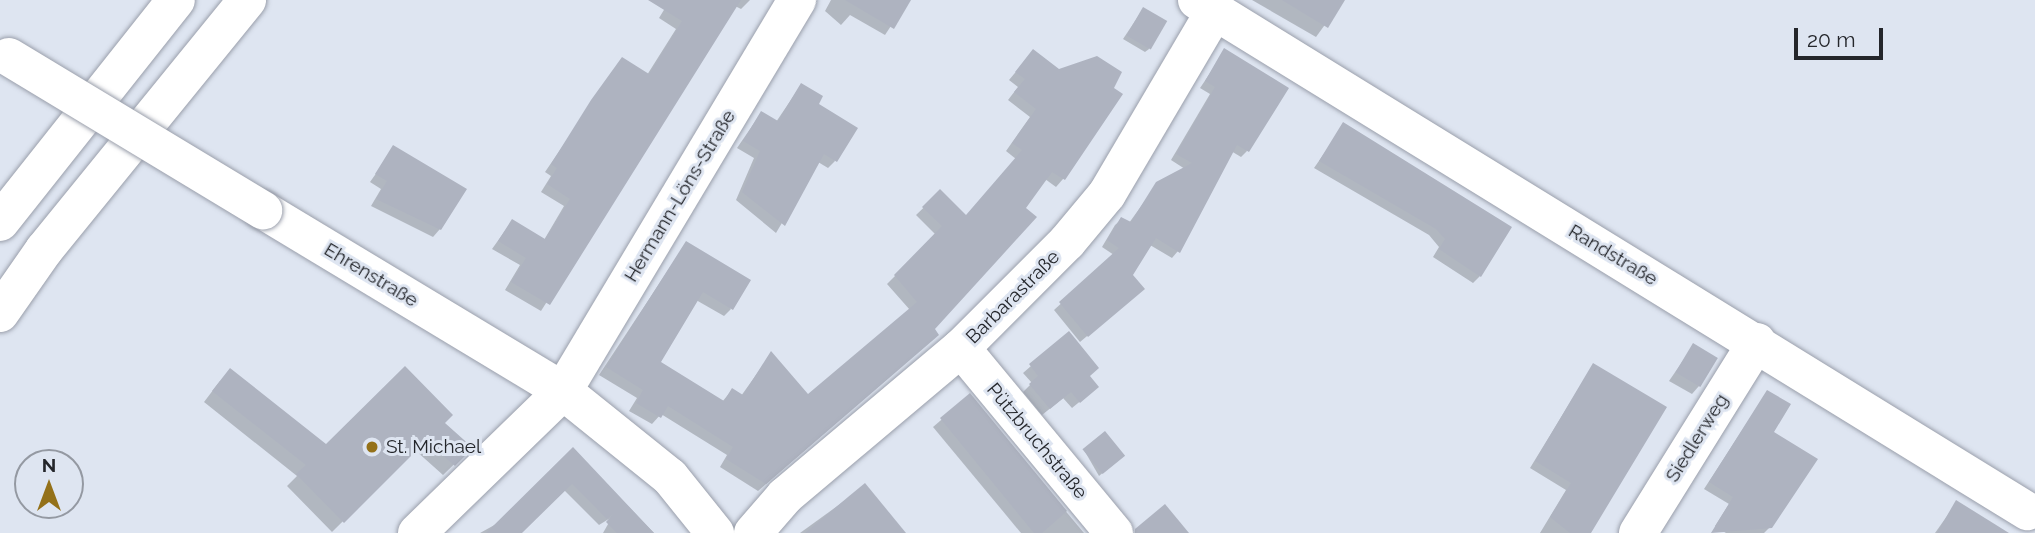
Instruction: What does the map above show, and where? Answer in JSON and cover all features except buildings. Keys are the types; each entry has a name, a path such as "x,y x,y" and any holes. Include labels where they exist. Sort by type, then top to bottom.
{"main road":[{"path":"0,222 176,0"},
{"path":"0,313 44,250 247,0"},
{"name":"Hermann-Löns-Straße","path":"417,533 563,391 797,0"},
{"name":"Randstraße","path":"1206,6 1757,342 2027,511"},
{"name":"Barbarastraße","path":"753,533 785,496 961,348 1107,194 1206,6"},
{"name":"Ehrenstraße","path":"5,54 563,391 670,477 715,533"},
{"name":"Siedlerweg","path":"1638,533 1757,342"},
{"name":"Pützbruchstraße","path":"961,348 1114,533"}],"place":[{"name":"St. Michael","path":"372,447"}]}
